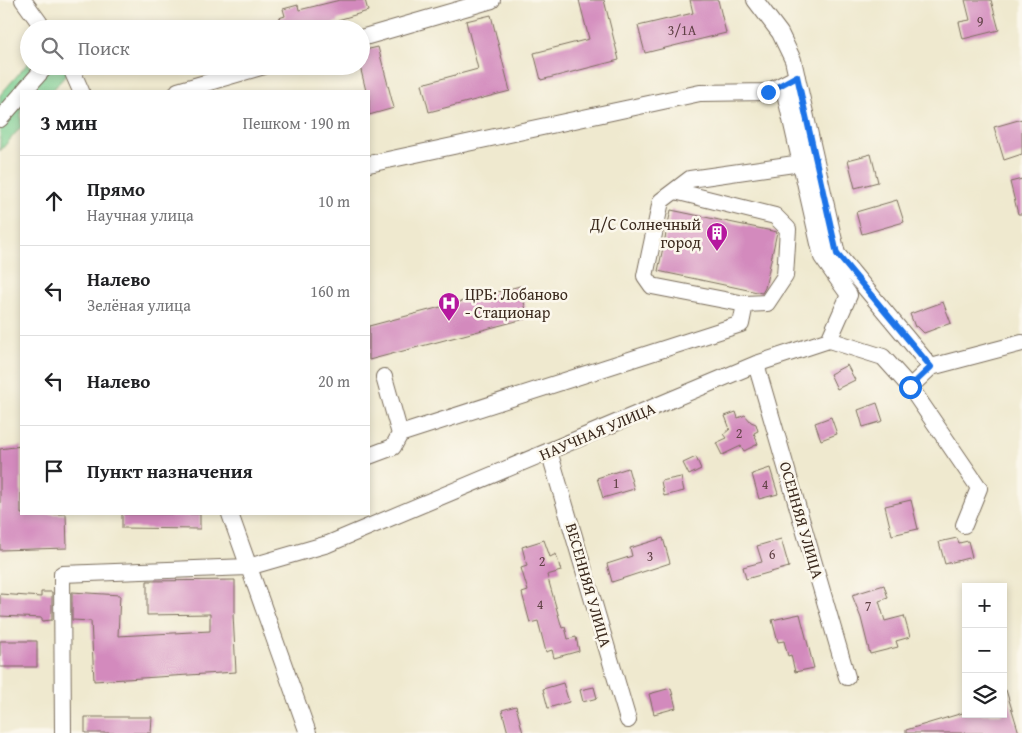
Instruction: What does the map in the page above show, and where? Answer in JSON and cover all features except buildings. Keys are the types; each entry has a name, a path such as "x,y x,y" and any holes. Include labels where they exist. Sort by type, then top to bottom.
{"street":[{"path":"22,0 37,20"},
{"path":"370,35 492,0"},
{"path":"756,0 780,33 793,60 797,76 822,258 849,295 829,340 883,357 910,387 979,488 964,525"},
{"path":"25,90 38,75"},
{"path":"74,75 80,90"},
{"path":"181,90 233,75"},
{"path":"370,164 700,93 768,92 797,76"},
{"path":"0,119 20,96"},
{"path":"674,191 775,216 788,229 785,276 767,303 745,304 652,286 645,276 661,201 674,191 690,179 808,163"},
{"path":"808,163 837,254 931,367"},
{"path":"370,456 393,447 400,434 741,324 745,304"},
{"name":"НАУЧНАЯ УЛИЦА","path":"63,733 62,574 248,567 328,544 756,364 829,340"},
{"path":"910,387 931,367 1022,343"},
{"name":"ОСЕННЯЯ УЛИЦА","path":"756,364 847,677"},
{"path":"384,377 400,434"},
{"name":"ВЕСЕННЯЯ УЛИЦА","path":"549,451 628,720"},
{"path":"230,515 308,733"}],"green space":[{"path":"20,72 20,75 66,75 53,90 20,90 20,128 0,151 0,95"}],"place":[{"name":"Д/С Солнечный город","path":"717,252"},
{"name":"ЦРБ: Лобаново - Стационар","path":"449,322"}],"route":[{"path":"768,92 797,76 837,254 931,367 910,387"}]}
